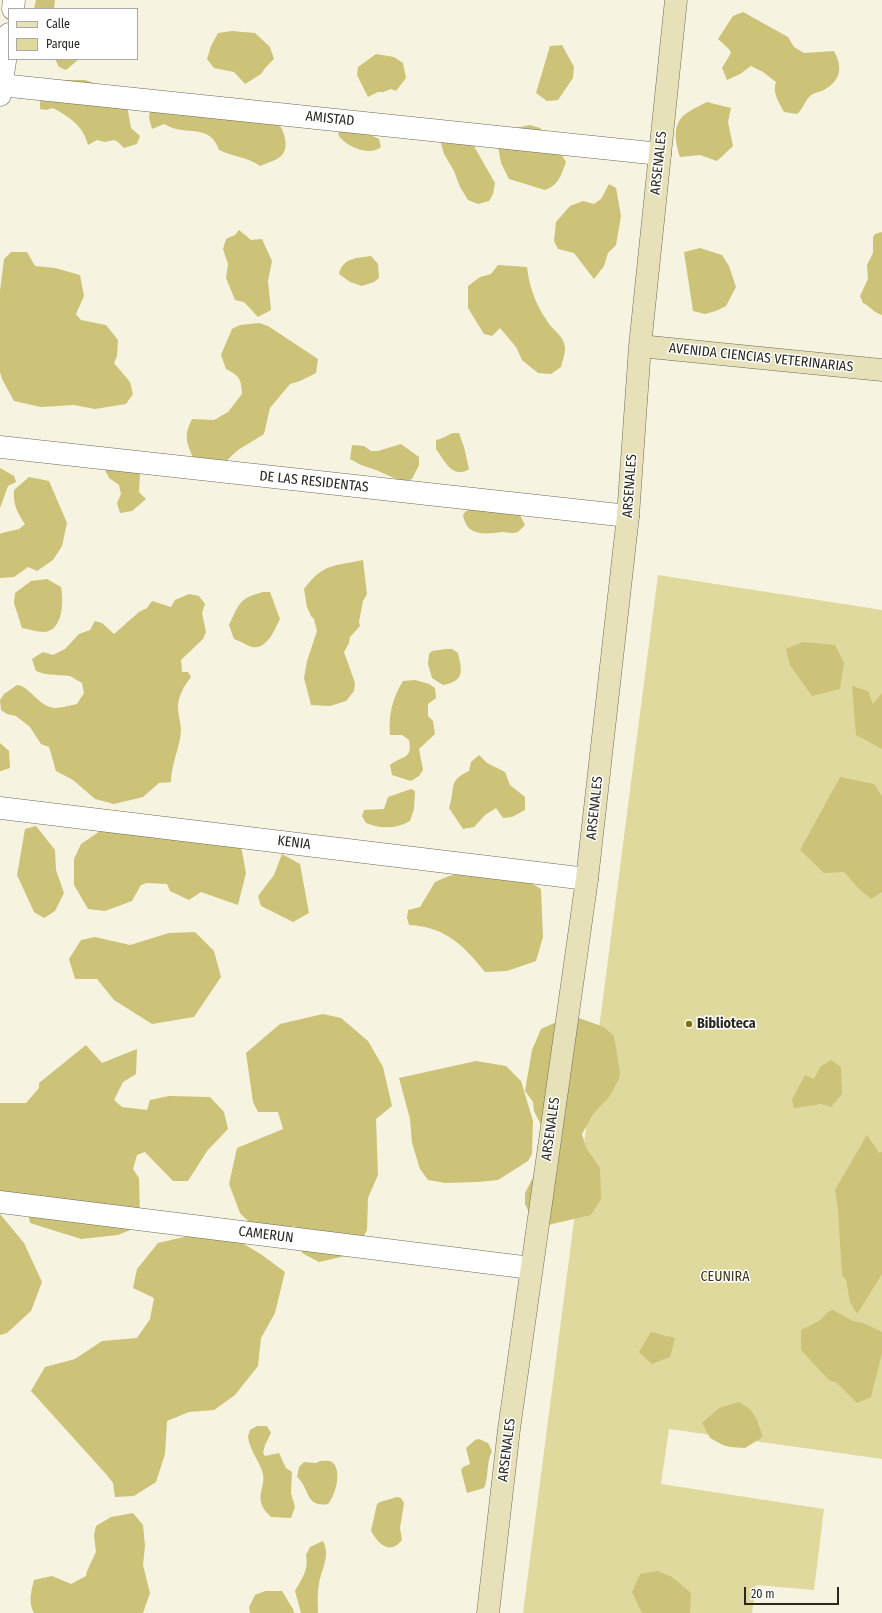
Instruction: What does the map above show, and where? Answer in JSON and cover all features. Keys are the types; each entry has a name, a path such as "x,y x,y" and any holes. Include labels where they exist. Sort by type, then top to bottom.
{"main road":[{"name":"ARSENALES","path":"488,1613 509,1429 587,879 628,516 640,346 676,0"},
{"name":"AVENIDA CIENCIAS VETERINARIAS","path":"640,346 882,370"}],"street":[{"path":"1,90 8,41"},
{"name":"AMISTAD","path":"1,90 660,154"},
{"name":"DE LAS RESIDENTAS","path":"0,447 628,516"},
{"name":"KENIA","path":"0,808 587,879"},
{"name":"CAMERUN","path":"0,1202 532,1268"}],"green space":[{"name":"CEUNIRA","path":"658,575 882,610 882,1459 669,1429 661,1484 824,1509 814,1590 756,1585 752,1613 523,1613"}],"shaded area":[{"path":"36,0 55,0 54,8 34,8"},
{"path":"743,12 788,37 794,47 804,53 834,51 839,63 839,73 837,78 824,90 810,96 797,114 784,112 775,94 776,82 763,72 751,66 740,74 727,80 722,68 731,53 729,49 718,39 733,16"},
{"path":"232,31 255,33 270,47 274,59 261,74 245,84 234,72 214,68 207,59 211,46 218,33"},
{"path":"562,45 574,67 573,78 558,100 547,101 536,93 550,46"},
{"path":"376,54 394,57 403,63 406,78 396,91 391,89 378,92 368,97 357,75 358,67"},
{"path":"56,60 78,60 66,70 59,67"},
{"path":"65,80 85,80 94,83 127,105 131,128 140,136 137,144 124,148 114,140 105,142 97,140 88,145 83,132 70,118 53,108 46,110 40,109 40,97 53,83"},
{"path":"225,97 281,127 286,146 279,158 260,166 219,150 216,143 207,134 176,129 164,124 152,129 149,118 150,108 205,104"},
{"path":"707,102 731,108 728,122 733,146 717,161 700,155 680,157 676,137 679,121 687,113"},
{"path":"530,125 540,128 555,144 566,162 561,175 556,182 550,188 545,190 509,179 501,163 498,146 505,130"},
{"path":"341,127 364,132 379,139 381,147 370,151 357,149 351,146 338,134"},
{"path":"439,136 474,142 475,148 495,183 493,194 489,201 478,204 468,200 444,154"},
{"path":"609,184 616,188 621,216 616,245 608,253 604,266 594,279 574,253 558,249 554,241 556,222 570,206 583,201 594,204 601,199"},
{"path":"239,230 251,240 262,239 272,261 268,281 271,310 258,317 244,302 235,300 226,278 228,264 223,249 226,239 235,235"},
{"path":"882,232 882,315 863,303 860,296 868,279 867,265 873,253 873,237 875,234"},
{"path":"700,248 722,255 729,266 736,287 726,306 705,314 693,311 684,252"},
{"path":"11,252 27,252 35,266 55,268 80,275 84,296 76,314 81,320 106,325 118,340 117,356 114,363 130,382 133,394 126,404 95,409 74,405 41,407 14,401 2,379 0,372 0,291 4,259"},
{"path":"371,256 378,264 379,278 374,282 362,286 350,282 339,274 341,268 347,261"},
{"path":"498,265 527,267 531,288 536,302 549,325 563,341 565,351 561,367 551,374 538,373 522,360 516,347 500,328 492,336 484,334 468,308 468,286 480,277 491,274"},
{"path":"259,323 268,326 318,359 316,373 290,384 270,408 264,434 238,450 225,462 194,460 187,440 189,425 192,419 214,420 228,412 242,394 239,378 226,369 221,355 232,329 240,325"},
{"path":"453,433 459,433 464,447 469,469 463,472 458,472 450,467 436,449 436,440"},
{"path":"401,444 419,457 419,465 412,479 403,482 350,459 352,445 364,446 371,451 378,451"},
{"path":"126,458 140,474 139,492 146,499 132,511 120,513 117,503 121,494 119,485 109,478 105,470 107,465"},
{"path":"0,468 14,476 16,482 8,486 0,508"},
{"path":"29,477 49,481 67,523 62,546 53,560 37,571 28,567 14,577 0,578 0,534 19,529 25,524 16,508 14,490"},
{"path":"477,508 520,515 525,525 516,533 478,533 469,528 465,523 463,515 466,511"},
{"path":"363,560 367,594 363,601 359,622 360,626 350,637 349,643 344,652 355,683 354,691 346,701 330,706 311,705 304,678 307,661 317,631 314,619 307,607 304,589 317,574 330,567"},
{"path":"47,579 61,587 62,607 59,621 55,627 44,632 22,628 14,603 15,593 31,581"},
{"path":"270,592 280,619 270,638 266,642 257,647 252,647 234,639 229,625 238,607 244,600 255,594"},
{"path":"189,594 199,596 205,604 202,613 206,632 203,639 181,660 182,672 188,672 191,677 180,695 178,704 181,730 172,769 171,782 159,783 143,797 114,804 95,799 73,780 56,771 49,747 41,744 30,727 16,716 7,714 1,710 0,700 4,694 17,685 25,688 42,703 51,708 77,704 84,693 82,683 70,676 45,674 36,671 32,659 43,652 53,655 65,649 79,634 90,630 95,621 102,623 114,634 139,612 147,608 152,601 171,607 175,600"},
{"path":"803,642 835,645 844,663 840,689 812,696 790,665 786,649"},
{"path":"452,649 458,653 461,670 455,681 443,685 432,678 428,664 429,654 432,651"},
{"path":"415,680 429,684 435,688 436,698 428,704 428,716 433,721 435,734 419,749 423,770 419,776 411,781 392,775 390,765 406,756 410,746 409,740 402,735 390,735 390,720 396,693 403,681"},
{"path":"852,686 868,691 873,704 882,693 882,749 856,735"},
{"path":"0,743 9,751 10,768 1,771 0,771"},
{"path":"479,755 487,763 505,772 510,785 525,797 525,810 512,817 503,818 496,808 485,815 474,827 463,829 449,808 453,786 458,778 469,771 471,762"},
{"path":"840,777 874,784 882,796 882,892 871,899 859,889 844,872 824,873 800,850"},
{"path":"411,789 415,791 414,809 410,821 394,827 383,827 366,823 362,816 364,810 384,809 388,797"},
{"path":"36,826 55,850 56,870 64,893 55,911 44,918 34,912 17,875 25,829"},
{"path":"100,831 241,846 246,873 238,905 201,892 189,900 170,891 167,884 147,883 141,885 132,901 105,911 88,909 74,885 74,859 81,844"},
{"path":"282,854 300,864 309,913 293,922 261,906 258,896 274,875"},
{"path":"476,870 526,880 541,889 543,937 536,961 507,971 485,972 453,939 433,929 409,925 407,918 408,910 420,907 435,882 449,876"},
{"path":"195,932 214,951 221,977 194,1017 152,1024 114,1000 97,979 75,979 69,959 81,940 95,937 130,945 169,933"},
{"path":"323,1014 341,1018 368,1041 383,1067 392,1106 376,1119 378,1175 368,1198 367,1230 354,1254 319,1262 302,1253 295,1226 258,1231 240,1213 229,1184 237,1148 283,1129 278,1112 258,1112 253,1102 246,1053 280,1024"},
{"path":"579,1018 604,1027 614,1036 620,1072 619,1079 609,1097 593,1114 582,1134 586,1148 600,1168 601,1199 591,1215 548,1225 530,1214 525,1204 525,1193 539,1166 546,1135 534,1111 533,1102 525,1091 532,1050 541,1029 563,1019"},
{"path":"86,1045 102,1063 137,1049 136,1074 123,1082 114,1100 122,1107 147,1110 150,1100 169,1096 210,1097 224,1112 228,1129 207,1151 188,1181 173,1181 145,1152 137,1155 133,1169 139,1178 140,1218 135,1228 118,1235 81,1239 30,1223 27,1209 0,1194 0,1103 26,1103 39,1088 39,1083"},
{"path":"831,1060 841,1067 842,1094 831,1107 821,1104 794,1108 792,1100 805,1075 814,1079 820,1067"},
{"path":"476,1061 506,1066 521,1081 533,1121 532,1154 528,1161 498,1180 445,1183 428,1180 420,1169 412,1143 410,1119 399,1078"},
{"path":"867,1135 879,1153 882,1152 882,1274 857,1314 850,1302 846,1280 842,1275 838,1210 835,1190"},
{"path":"0,1214 24,1243 42,1282 31,1311 7,1333 0,1335"},
{"path":"201,1233 229,1235 262,1255 285,1272 275,1313 261,1338 258,1366 235,1395 214,1410 189,1412 167,1421 165,1454 156,1482 134,1496 115,1497 113,1483 106,1474 31,1391 45,1367 75,1359 102,1341 137,1338 150,1319 154,1298 133,1288 137,1269 158,1243"},
{"path":"833,1310 853,1321 863,1323 882,1332 882,1353 871,1397 857,1403 837,1383 829,1380 801,1350 801,1330 819,1321 828,1312"},
{"path":"651,1332 675,1338 670,1357 652,1364 639,1352"},
{"path":"739,1402 745,1405 755,1416 763,1437 745,1448 723,1445 710,1438 702,1423 719,1408"},
{"path":"257,1426 267,1426 271,1433 265,1445 263,1453 265,1456 279,1453 286,1468 292,1472 291,1493 295,1507 291,1518 271,1517 261,1504 263,1475 253,1453 248,1436 250,1430"},
{"path":"479,1439 488,1443 492,1451 489,1460 486,1484 484,1488 467,1493 461,1470 463,1467 470,1464 466,1448 475,1440"},
{"path":"320,1461 332,1462 337,1471 337,1483 328,1504 315,1503 297,1477 299,1467 304,1462 316,1463"},
{"path":"397,1497 401,1498 404,1503 400,1528 402,1540 393,1547 388,1547 380,1543 371,1531 377,1504"},
{"path":"133,1513 143,1525 145,1546 143,1565 150,1593 143,1613 34,1613 31,1605 31,1593 34,1580 52,1576 71,1584 86,1576 96,1552 94,1535 96,1526 111,1517"},
{"path":"323,1541 326,1558 318,1587 318,1613 301,1613 295,1591 306,1570 306,1555 310,1547"},
{"path":"657,1571 672,1577 691,1593 690,1613 642,1613 632,1592 640,1574"},
{"path":"265,1591 282,1591 294,1613 250,1613 249,1607 255,1595"}],"place":[{"name":"Biblioteca","path":"689,1024"}]}
